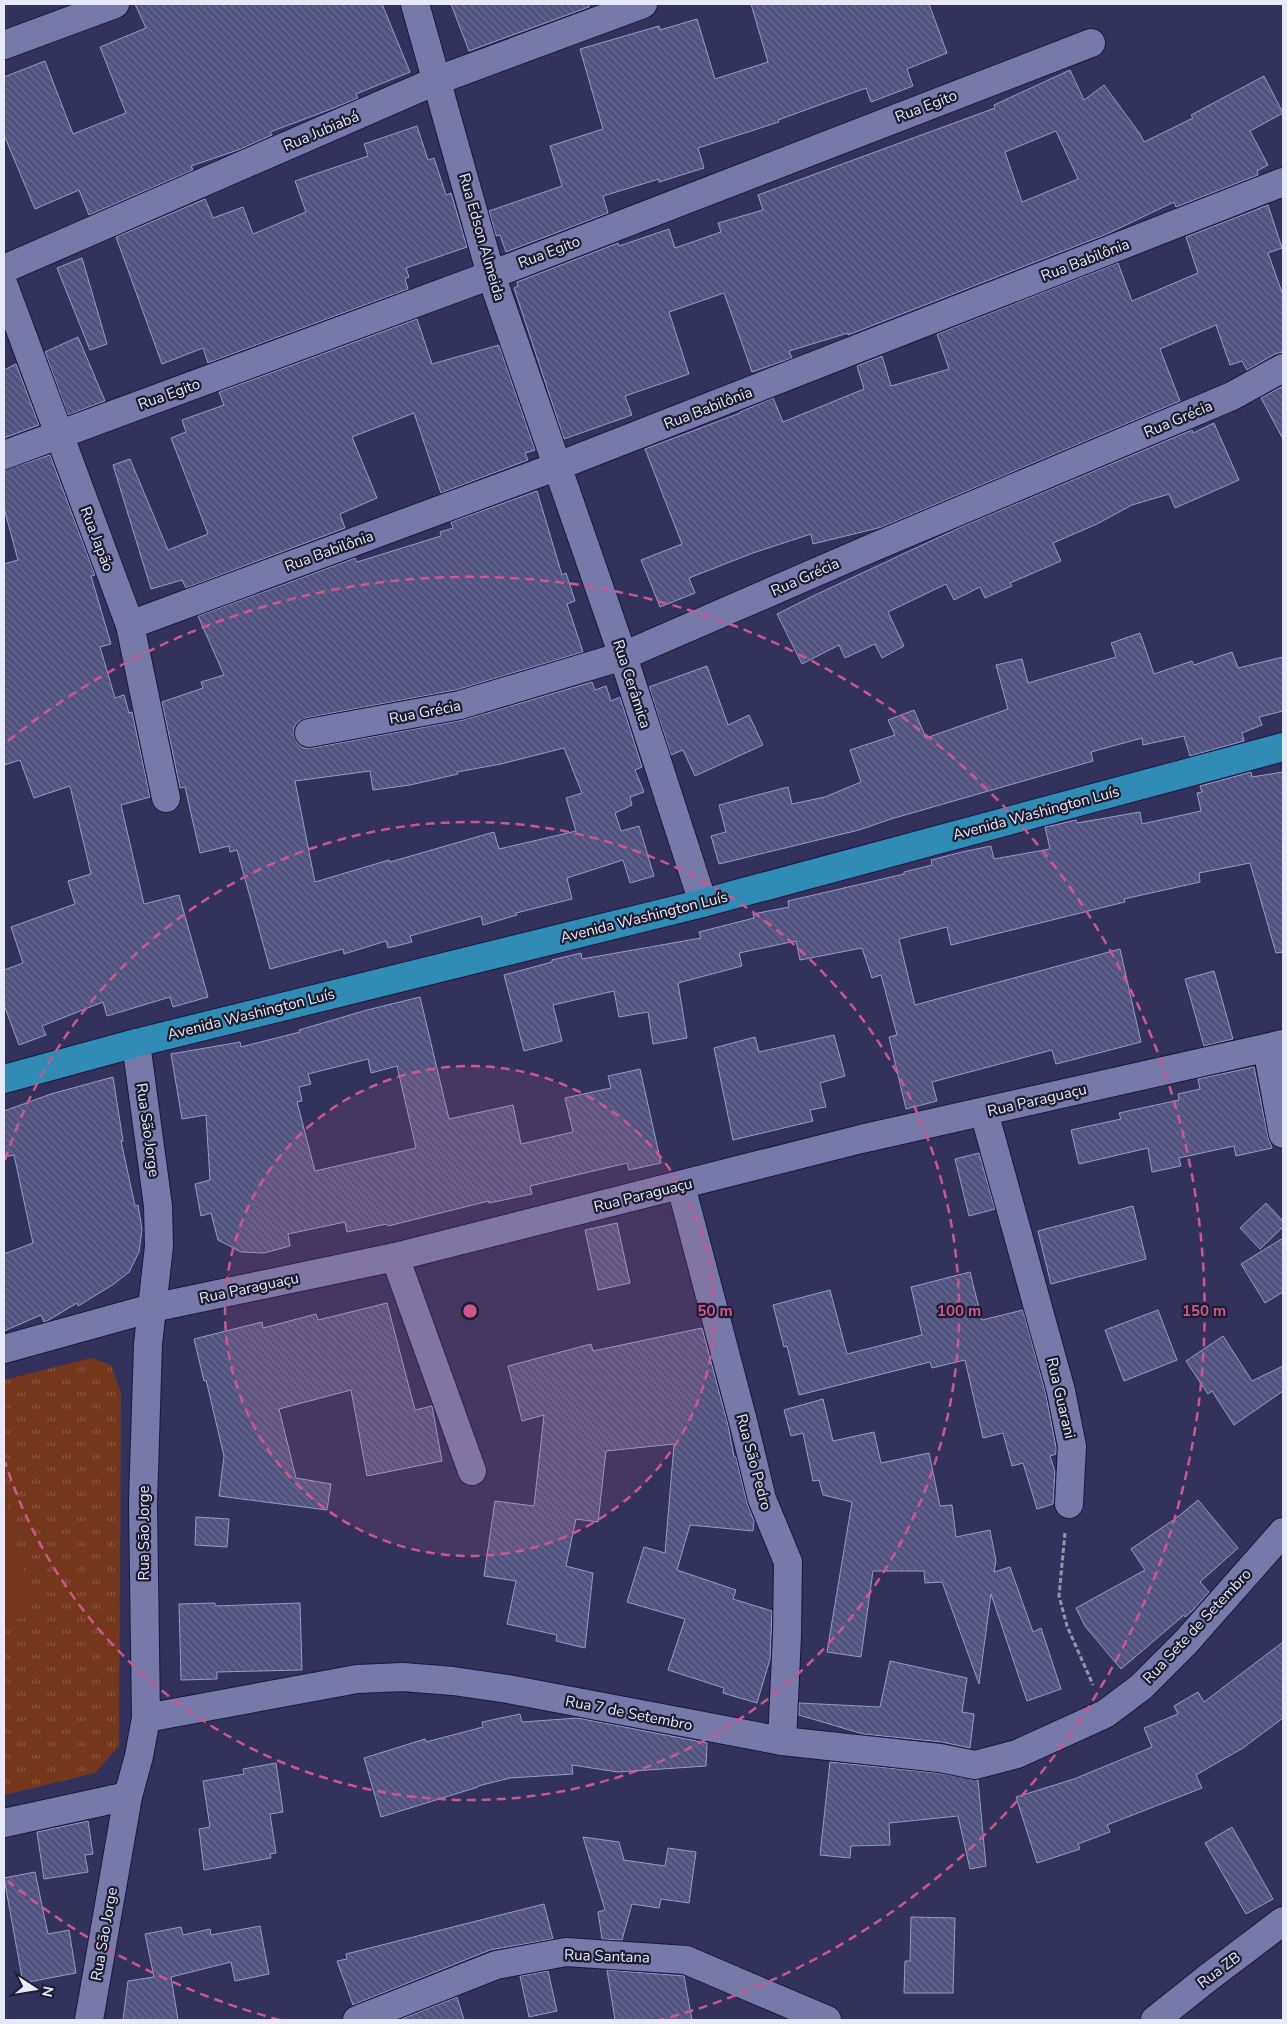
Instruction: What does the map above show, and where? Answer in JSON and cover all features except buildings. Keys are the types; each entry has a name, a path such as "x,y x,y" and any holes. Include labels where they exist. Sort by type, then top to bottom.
{"main road":[{"name":"Avenida Washington Luís","path":"4,1079 136,1043 703,903 1283,747"}],"street":[{"path":"4,45 115,4"},
{"name":"Rua Edson Almeida","path":"415,4 438,80 491,275 558,466"},
{"name":"Rua Jubiabá","path":"4,269 438,80 643,4"},
{"name":"Rua Egito","path":"4,455 491,275 1091,43"},
{"name":"Rua Babilônia","path":"130,625 558,466 1283,182"},
{"name":"Rua Japão","path":"4,286 130,625 166,798"},
{"name":"Rua Grécia","path":"309,733 460,706 623,656 883,543 1232,396 1283,368"},
{"name":"Rua Cerâmica","path":"558,466 623,656 703,903"},
{"name":"Rua São Jorge","path":"89,2020 128,1796 140,1756 146,1718 143,1503 148,1344 157,1282 159,1246 158,1206 136,1043"},
{"path":"1275,1046 1283,1134"},
{"name":"Rua Paraguaçu","path":"4,1349 152,1308 394,1257 861,1139 1275,1046"},
{"name":"Rua Guarani","path":"984,1112 1061,1391 1072,1446 1069,1504"},
{"name":"Rua São Pedro","path":"681,1186 762,1499 788,1562 782,1741"},
{"path":"394,1257 472,1471"},
{"name":"Rua Sete de Setembro","path":"1105,1714 1141,1687 1186,1642 1283,1532"},
{"name":"Rua 7 de Setembro","path":"146,1718 357,1680 403,1677 453,1681 508,1690 782,1741 940,1758 975,1765 1018,1754 1105,1714"},
{"path":"4,1823 128,1796"},
{"name":"Rua ZB","path":"1155,2020 1283,1921"},
{"name":"Rua Santana","path":"357,2020 496,1965 566,1952 686,1960 826,2020"}],"path":[{"path":"1069,1504 1059,1596 1067,1626 1105,1714"}],"green space":[{"path":"91,1358 111,1365 121,1393 119,1746 95,1773 4,1795 4,1380"},
{"path":"4,1488 33,1615 4,1622"}]}
